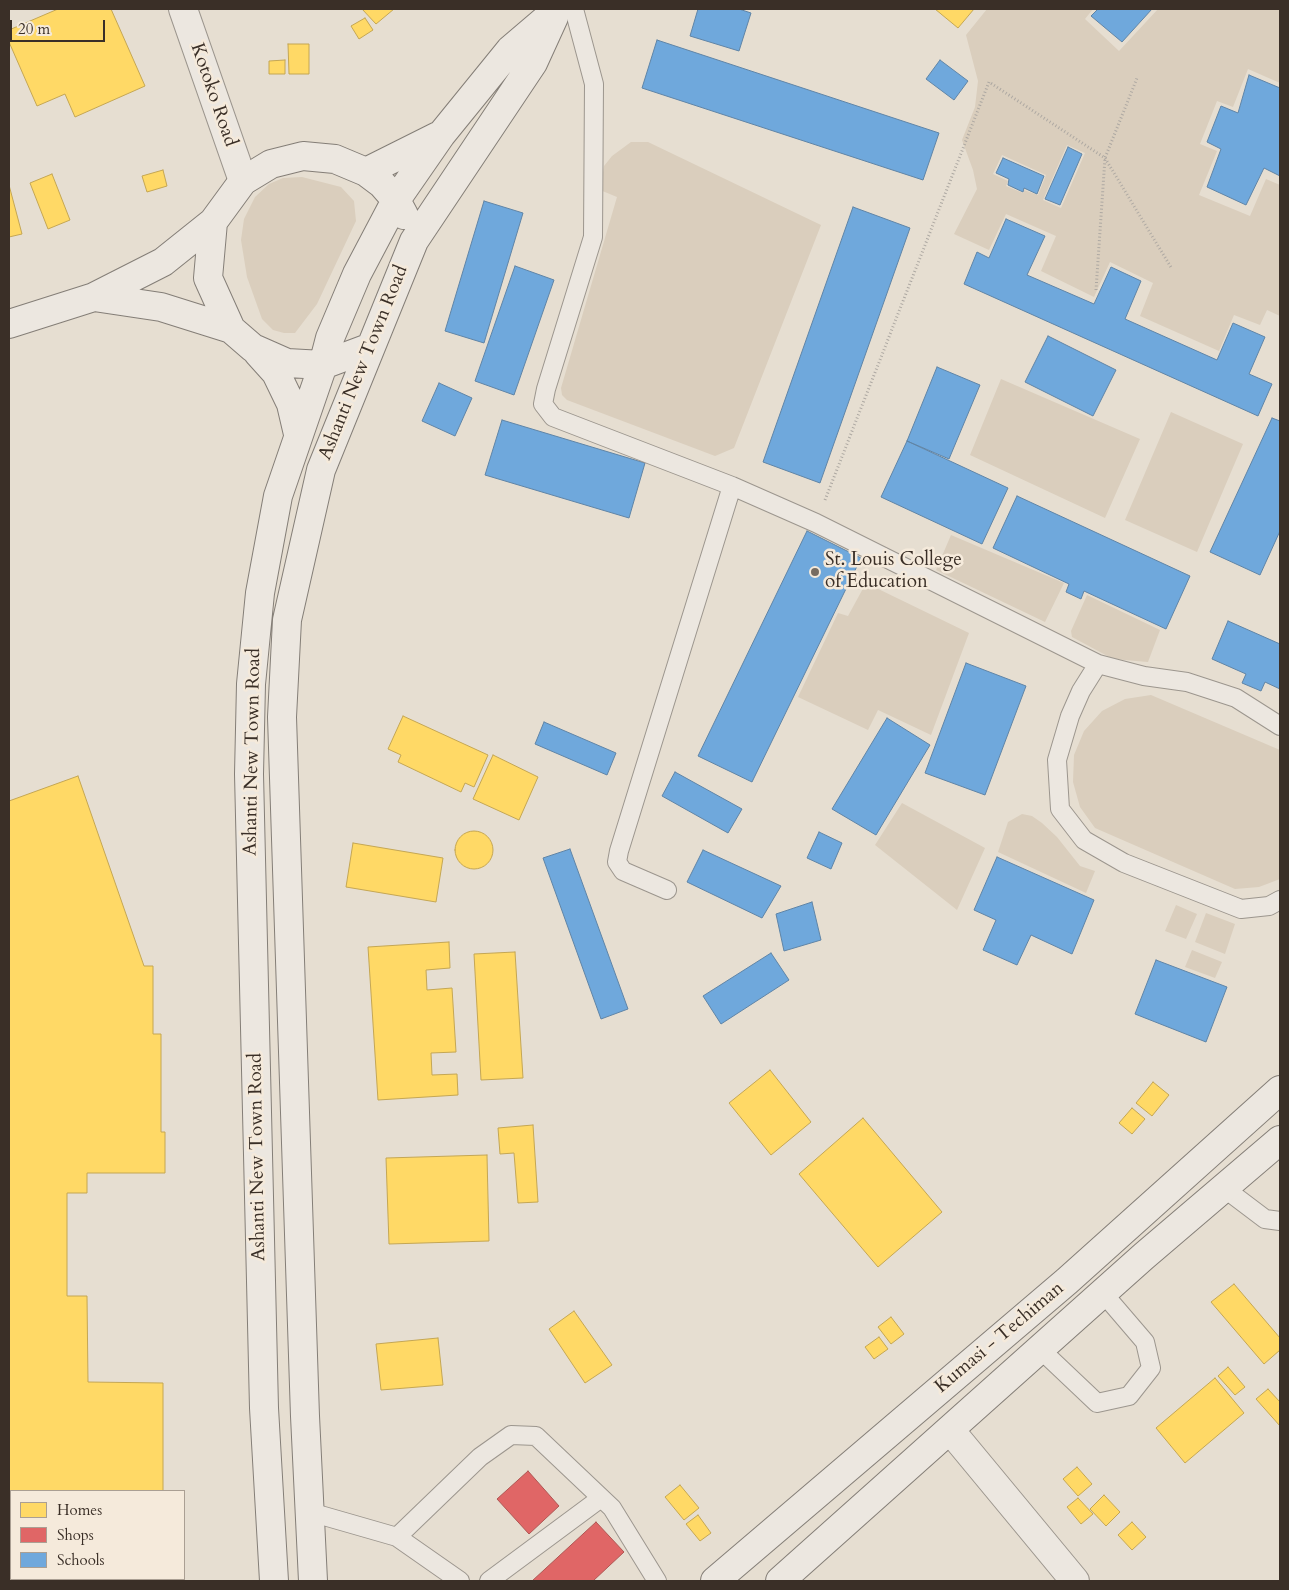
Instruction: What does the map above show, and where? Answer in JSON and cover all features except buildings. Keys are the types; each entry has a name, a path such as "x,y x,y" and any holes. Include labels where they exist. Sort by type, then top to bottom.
{"street":[{"name":"Kotoko Road","path":"184,9 243,181"},
{"name":"Ashanti New Town Road","path":"274,1581 264,1408 249,774 251,684 260,593 278,496 323,365 330,338 357,274 396,200 441,135 510,50 558,9"},
{"name":"Ashanti New Town Road","path":"313,1581 305,1416 282,717 287,620 321,470 414,241 533,62 558,9"},
{"path":"366,172 441,135"},
{"path":"9,324 94,297 163,262 214,222 243,181 271,164 303,156 335,159 366,172 382,184 396,200 407,219 414,241"},
{"path":"214,222 208,278 231,328 276,373 291,404 298,434"},
{"path":"94,297 161,307 231,328"},
{"path":"253,348 287,363 323,365 371,347"},
{"name":"Kumasi - Techiman","path":"714,1581 1067,1281 1280,1090"},
{"name":"Kumasi - Techiman","path":"780,1581 1103,1293 1280,1140"},
{"path":"950,1430 1075,1581"}],"lane":[{"path":"574,9 594,84 592,237 543,404 553,417 732,486 816,522 1098,664 1144,676 1187,682 1236,698 1280,726"},
{"path":"667,890 623,870 617,862 732,486"},
{"path":"1098,664 1081,691 1070,716 1057,760 1060,809 1084,840 1124,863 1241,909 1269,906 1280,900"},
{"path":"1224,1188 1265,1219 1280,1221"},
{"path":"1040,1349 1097,1403 1129,1396 1151,1368 1145,1342 1103,1293"},
{"path":"397,1537 480,1456 511,1435 536,1436 612,1508 656,1581"},
{"path":"489,1581 601,1498"},
{"path":"310,1512 397,1537 460,1581"}],"path":[{"path":"1096,290 1105,158 1137,78"},
{"path":"816,522 990,82 1105,158 1172,269"}],"shaded area":[{"path":"987,9 1093,9 1085,19 1119,51 1158,9 1280,9 1280,83 1248,69 1233,107 1217,101 1200,144 1217,151 1199,195 1250,216 1266,179 1280,185 1280,316 1267,310 1260,325 1234,315 1219,351 1140,316 1153,283 1110,262 1094,297 1041,271 1056,236 1006,214 989,250 954,234 977,189 973,170 962,140 975,107 978,81 966,35","holes":["1067,145 1085,153 1061,208 1043,200","1002,155 1046,175 1038,195 1024,190 1023,193 1006,186 1008,181 993,174"]},
{"path":"631,142 648,142 821,225 734,448 715,456 567,400 562,395 561,388 617,197 600,190 604,166 612,156"},
{"path":"302,177 341,187 354,201 356,221 317,304 295,333 284,333 273,330 262,319 247,277 241,240 244,219 255,197 269,184 283,178"},
{"path":"1001,379 1140,439 1105,518 970,455"},
{"path":"1171,412 1243,444 1197,552 1125,520"},
{"path":"951,535 1064,583 1045,622 936,570"},
{"path":"866,583 969,633 931,735 878,710 868,730 798,697 838,613 848,616"},
{"path":"1087,595 1160,630 1148,662 1113,659 1072,637 1071,631"},
{"path":"1151,695 1280,750 1280,879 1259,887 1235,889 1095,828 1080,807 1073,782 1074,755 1084,731 1102,711 1125,699"},
{"path":"902,803 985,848 957,910 875,845"},
{"path":"1022,814 1032,816 1042,823 1057,837 1080,866 1095,871 1086,893 998,852 1008,822"},
{"path":"1176,905 1197,914 1186,939 1165,931"},
{"path":"1206,913 1235,924 1225,954 1195,942"},
{"path":"1192,950 1222,962 1215,978 1185,967"}],"place":[{"name":"St. Louis College of Education","path":"815,572"}]}
